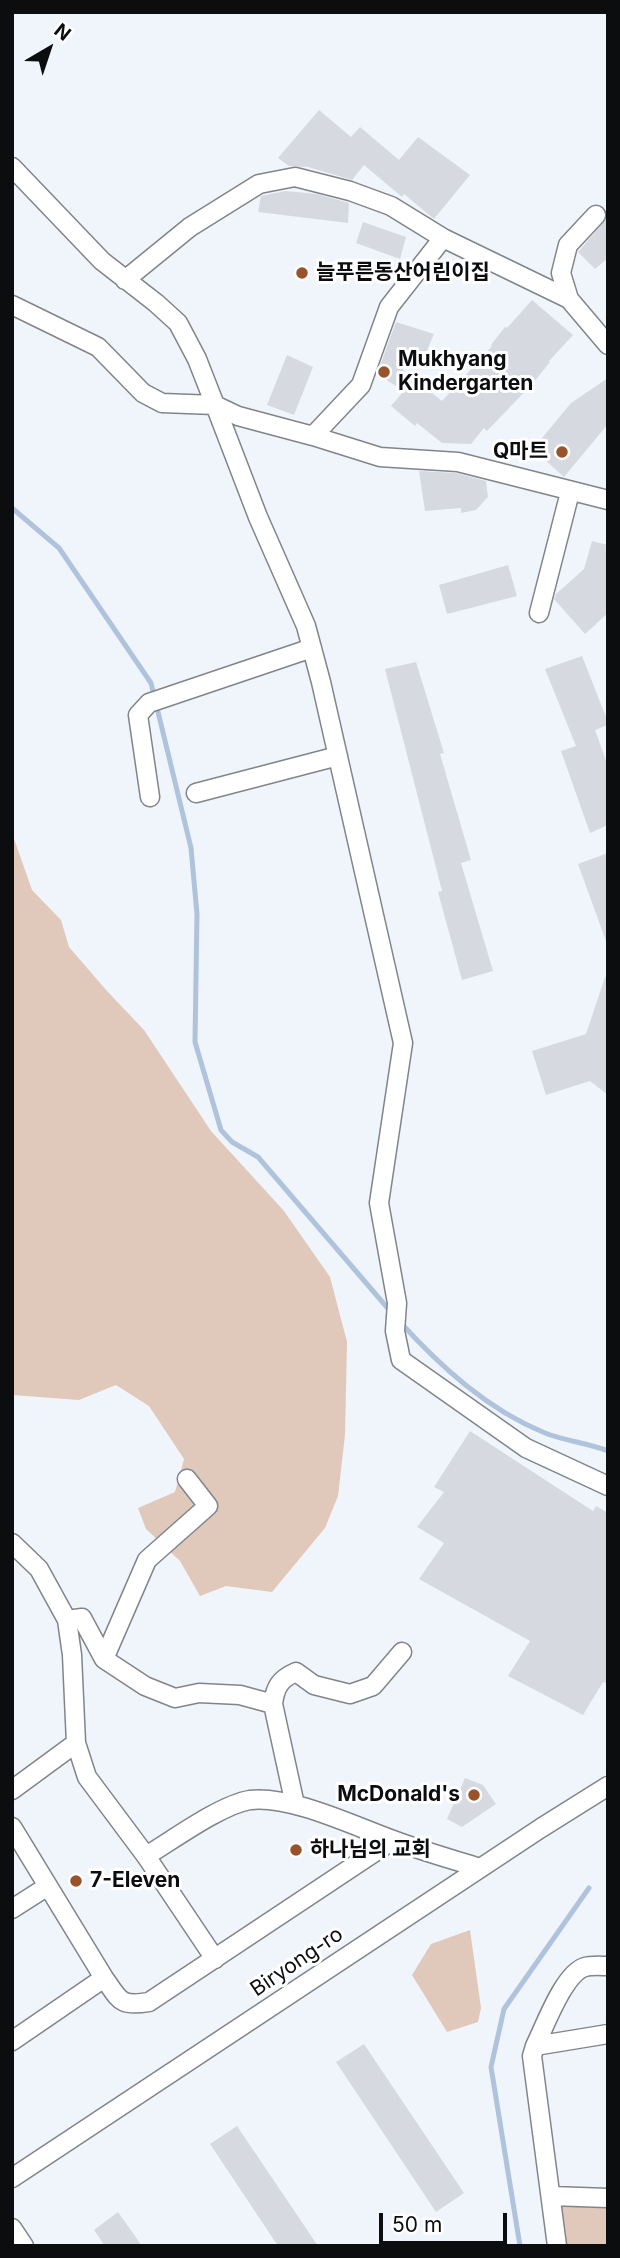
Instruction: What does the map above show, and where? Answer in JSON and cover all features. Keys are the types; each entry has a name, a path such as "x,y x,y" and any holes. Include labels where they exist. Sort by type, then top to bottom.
{"street":[{"path":"12,167 102,261 178,323 197,359 258,517 306,626 403,1042 379,1203 397,1303 395,1331 401,1360 526,1448 608,1486"},
{"path":"125,280 190,227 259,184 295,177 350,191 391,206 443,238 569,299"},
{"path":"596,215 568,245 561,273 569,299 608,345"},
{"path":"313,436 361,385 390,307 443,238"},
{"path":"12,305 98,347 143,393 162,403 215,405 238,416 380,457 458,462 608,500"},
{"path":"539,613 570,492"},
{"path":"150,797 138,715 149,703 312,648"},
{"path":"196,793 338,756"},
{"path":"104,1660 147,1560 208,1506 187,1479"},
{"path":"12,1543 39,1569 67,1620 72,1655 76,1743 87,1777 146,1856 215,1958"},
{"path":"67,1620 82,1618 104,1660 145,1686 175,1698 199,1693 240,1695 273,1704"},
{"path":"295,1805 273,1704 275,1688 287,1676 296,1672 314,1685 350,1694 373,1686 402,1652"},
{"path":"12,1790 76,1743"},
{"name":"Biryong-ro","path":"12,2178 608,1786"},
{"path":"146,1856 224,1809 248,1800 273,1800 295,1805 480,1868"},
{"path":"12,1827 104,1978 121,2000 131,2005 149,2002 393,1840"},
{"path":"12,1909 48,1886"},
{"path":"557,2246 532,2056 568,1980 586,1967 608,1966"},
{"path":"12,2041 104,1978"},
{"path":"535,2046 608,2034"},
{"path":"551,2196 608,2198"},
{"path":"12,2228 24,2246"}],"shaded area":[{"path":"12,833 32,890 61,920 69,947 144,1030 211,1131 284,1211 330,1277 347,1342 345,1435 338,1496 325,1528 272,1592 226,1586 200,1596 180,1561 146,1529 138,1508 175,1492 184,1459 149,1406 116,1385 79,1400 12,1395"},
{"path":"470,1930 481,2008 478,2022 447,2032 412,1975 431,1944"},
{"path":"562,2201 608,2203 608,2246 560,2246 555,2207"}],"building":[{"path":"319,110 351,137 360,127 399,160 418,137 470,175 434,219 404,194 402,197 364,165 352,180 308,167 289,166 278,158"},
{"name":"늘푸른동산어린이집","path":"285,191 317,194 349,203 348,223 258,212 261,196"},
{"path":"608,217 608,258 595,269 578,252"},
{"path":"363,222 406,237 400,259 356,243"},
{"path":"532,300 573,335 534,382 487,431 484,428 471,444 442,443 391,406 404,391 377,374 396,322 434,334 426,353 414,350 403,370 442,401 492,346 505,327 507,328"},
{"path":"287,355 313,367 294,415 267,405"},
{"path":"608,378 608,424 564,477 533,449 571,403"},
{"path":"419,471 456,473 486,481 488,497 476,510 461,513 461,508 425,511"},
{"path":"592,541 608,545 608,613 585,634 554,599 556,594 584,569"},
{"path":"508,565 517,596 447,614 439,585"},
{"path":"582,656 608,722 608,725 595,730 608,766 608,825 590,833 561,751 576,746 545,669"},
{"path":"416,662 444,753 440,754 471,860 461,863 493,971 462,980 438,892 442,891 385,669"},
{"path":"608,853 608,940 606,941 578,864"},
{"path":"605,977 608,977 608,1095 590,1081 546,1095 532,1051 586,1034"},
{"path":"470,1431 593,1511 596,1506 608,1513 608,1684 603,1682 583,1715 508,1676 530,1641 419,1579 444,1543 417,1527 444,1492 434,1487"},
{"name":"McDonald's","path":"465,1778 483,1785 496,1804 462,1827 447,1819"},
{"path":"364,2044 464,2193 436,2212 336,2062"},
{"path":"237,2126 318,2246 278,2246 210,2144"},
{"path":"118,2212 142,2246 105,2246 94,2230"}],"waterway":[{"path":"12,508 59,548 151,683 191,848 197,914 195,1042 221,1130 232,1142 258,1157 391,1312"},
{"path":"400,1322 466,1386 504,1412 545,1433 608,1451"},
{"path":"520,2246 491,2067 504,2009 589,1888"}],"place":[{"name":"늘푸른동산어린이집","path":"302,273"},
{"name":"Mukhyang Kindergarten","path":"384,372"},
{"name":"Q마트","path":"562,452"},
{"name":"McDonald's","path":"474,1795"},
{"name":"하나님의 교회","path":"296,1850"},
{"name":"7-Eleven","path":"76,1881"}]}
